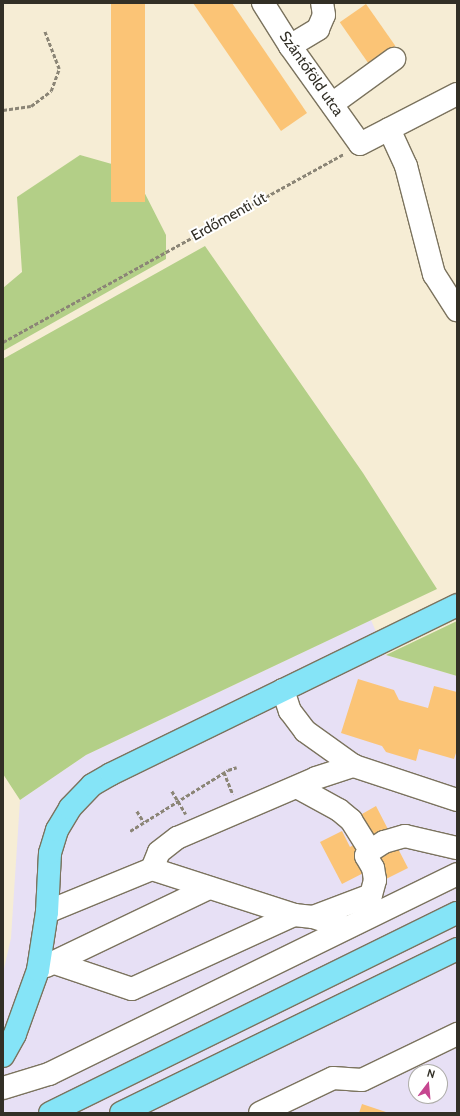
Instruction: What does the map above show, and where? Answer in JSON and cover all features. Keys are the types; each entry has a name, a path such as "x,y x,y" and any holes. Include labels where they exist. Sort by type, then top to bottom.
{"highway":[{"path":"3,1056 15,1034 46,966 50,854 57,830 70,808 92,785 457,605"},
{"path":"50,1113 457,913"},
{"path":"121,1113 457,948"}],"street":[{"name":"Szántóföld utca","path":"263,3 290,46 360,144"},
{"path":"290,46 318,28 324,15 322,3"},
{"path":"332,104 394,59"},
{"path":"360,144 457,94"},
{"path":"390,129 406,166 434,274 457,310"},
{"path":"283,690 290,711 305,731 354,766 457,800"},
{"path":"152,869 159,852 177,838 316,778 354,766"},
{"path":"297,787 339,810 351,820 370,851"},
{"path":"46,966 132,989 303,916 371,894 375,880 373,868 366,856 370,851 384,842 405,836 457,848"},
{"path":"47,912 152,869 209,888 346,928"},
{"path":"3,1088 49,1074 457,874"},
{"path":"46,966 209,888"},
{"path":"260,1113 333,1078 362,1080 457,1034"}],"path":[{"path":"3,110 31,106 51,91 59,69 45,32"},
{"name":"Erdőmenti út","path":"3,342 360,144"},
{"path":"130,831 228,770 237,767"},
{"path":"172,791 177,801"},
{"path":"137,811 144,822"}],"shaded area":[{"path":"371,620 386,655 457,676 457,1113 3,1113 3,973 11,938 20,800 86,755"}],"green space":[{"path":"80,155 133,170 166,235 166,259 3,351 3,288 22,272 17,197"},
{"path":"205,246 363,473 437,589 86,755 20,800 3,774 3,359"},
{"path":"457,621 457,676 386,655"}],"building":[{"path":"111,3 145,3 145,202 111,202"},
{"path":"193,3 232,3 307,113 281,131"},
{"path":"366,4 395,46 369,64 340,22"},
{"path":"358,679 394,690 399,700 428,708 434,686 457,692 457,750 454,759 419,749 416,761 386,752 382,746 341,733"},
{"path":"376,806 408,868 386,879 379,865 342,884 320,842 342,831 350,847 366,838 355,818"},
{"path":"362,1104 389,1113 359,1113"}]}
